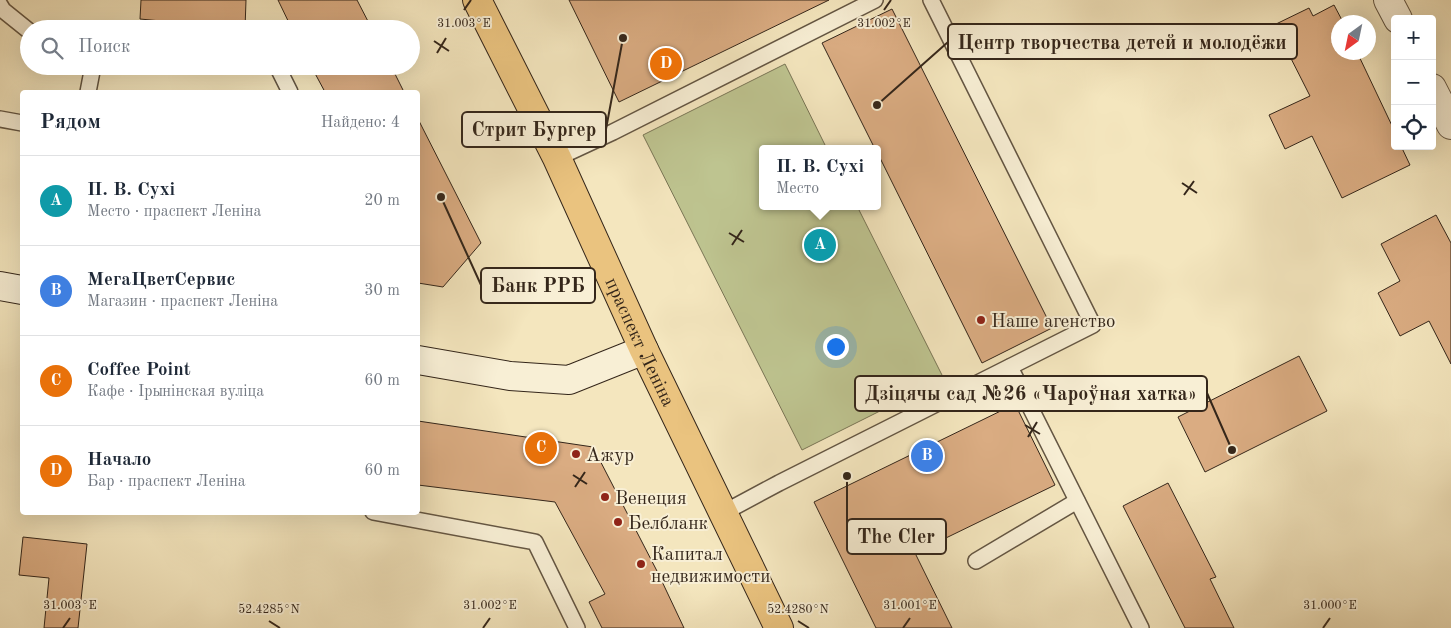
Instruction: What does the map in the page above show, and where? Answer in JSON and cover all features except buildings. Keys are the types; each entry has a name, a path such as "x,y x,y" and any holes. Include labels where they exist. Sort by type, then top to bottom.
{"main road":[{"name":"праспект Леніна","path":"476,0 557,158 644,350 779,628"}],"street":[{"path":"1388,0 1396,15"},
{"path":"1436,96 1451,125"},
{"path":"0,286 20,290"},
{"path":"420,360 510,376 569,380 644,350"}],"lane":[{"path":"557,158 613,132 875,0"},
{"path":"723,513 1094,325 930,0"},
{"path":"5,5 20,21"},
{"path":"88,90 91,75"},
{"path":"282,75 289,90"},
{"path":"0,119 20,123"},
{"path":"1010,367 1141,628"},
{"path":"976,561 1077,501"},
{"path":"389,515 535,542 577,628"}],"green space":[{"path":"785,64 825,145 759,145 759,210 859,210 944,379 802,450 643,135"}],"place":[{"name":"Стрит Бургер","path":"623,38"},
{"name":"Начало","path":"666,64"},
{"name":"Центр творчества детей и молодёжи","path":"877,105"},
{"name":"Банк РРБ","path":"441,197"},
{"name":"П. В. Сухі","path":"820,245"},
{"name":"Наше агенство","path":"981,320"},
{"name":"Coffee Point","path":"541,448"},
{"name":"Дзіцячы сад №26 «Чароўная хатка»","path":"1232,450"},
{"name":"Ажур","path":"576,454"},
{"name":"МегаЦветСервис","path":"927,456"},
{"name":"The Cler","path":"847,476"},
{"name":"Венеция","path":"605,497"},
{"name":"Белбланк","path":"618,522"},
{"name":"Капитал недвижимости","path":"641,564"}]}
